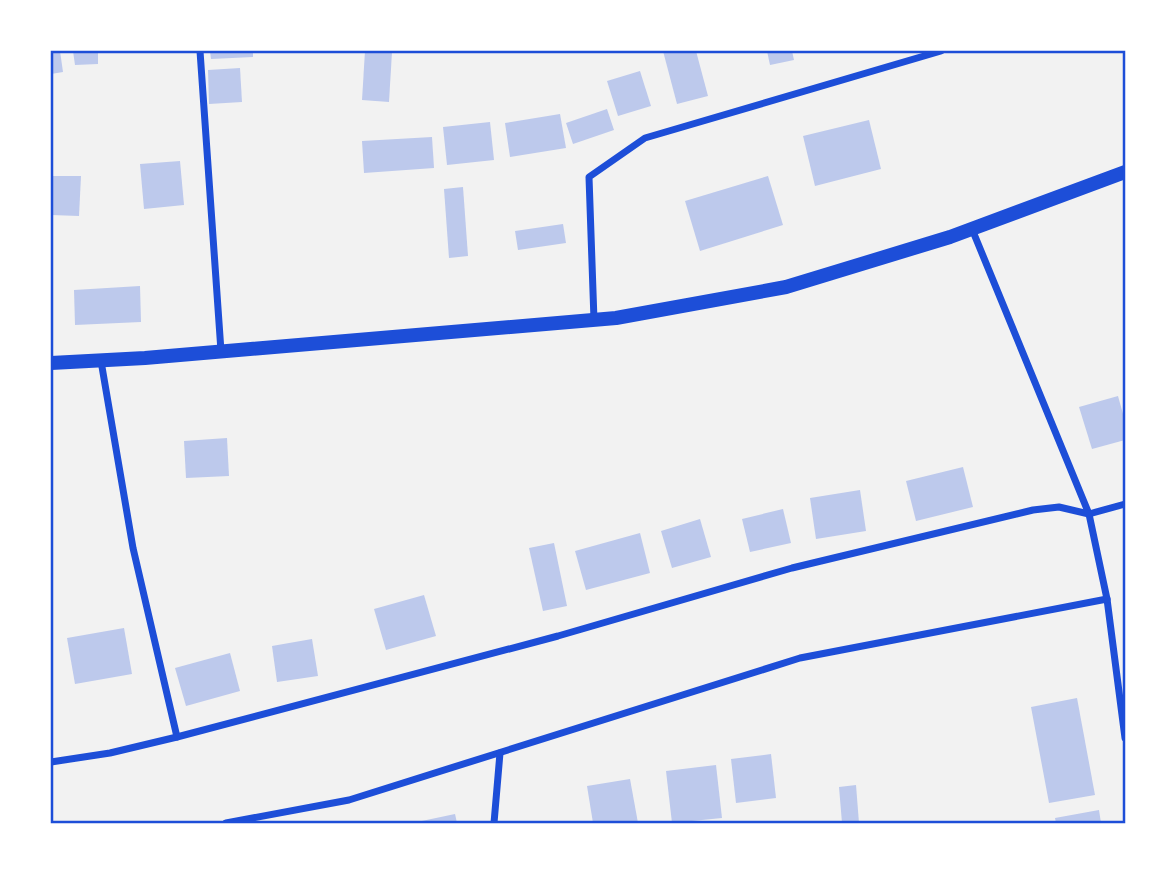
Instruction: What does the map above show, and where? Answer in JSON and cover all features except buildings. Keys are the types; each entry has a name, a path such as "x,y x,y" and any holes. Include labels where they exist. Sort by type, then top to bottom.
{"main road":[{"path":"51,363 221,352 629,316 786,287 972,229 1125,172"}],"street":[{"path":"200,51 221,352"},
{"path":"594,320 589,177 645,138 941,51"},
{"path":"972,229 1089,514 1107,599 1125,738"},
{"path":"101,360 133,548 177,737"},
{"path":"51,762 110,753 177,737 558,636 805,565 1033,510 1059,507 1089,514 1125,505"},
{"path":"226,823 349,800 800,658 1107,599"},
{"path":"494,823 500,753"}]}
